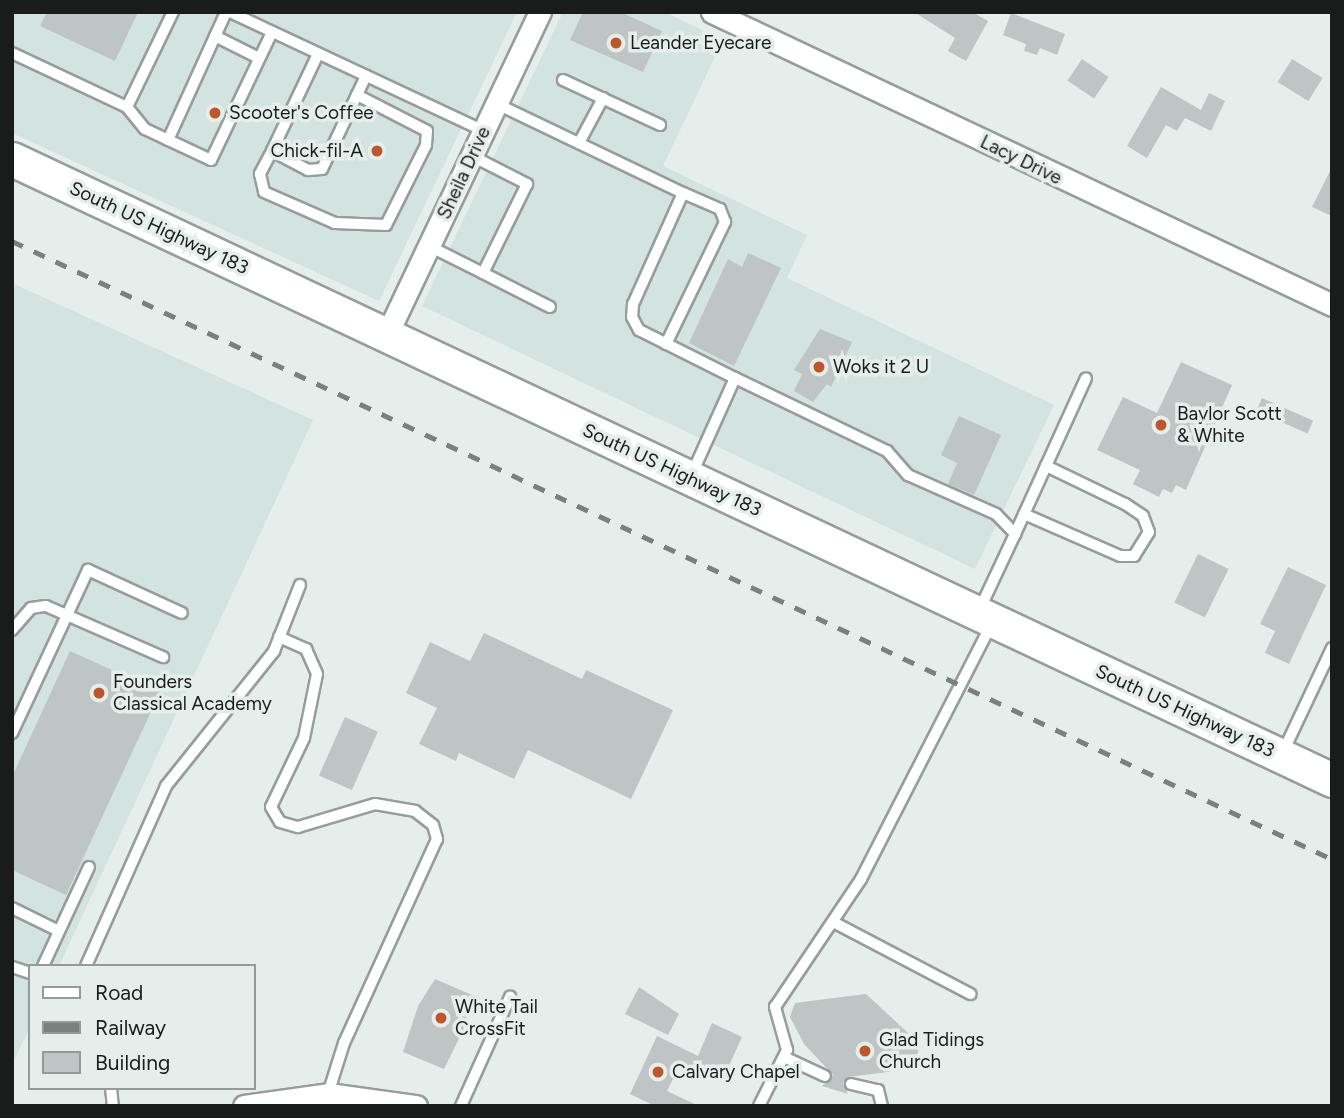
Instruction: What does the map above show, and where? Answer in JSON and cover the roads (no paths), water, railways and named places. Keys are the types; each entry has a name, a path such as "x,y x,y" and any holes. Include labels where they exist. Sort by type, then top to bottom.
{"main road":[{"name":"South US Highway 183","path":"12,159 1332,780"}],"street":[{"name":"Sheila Drive","path":"387,334 540,12"},
{"name":"Lacy Drive","path":"712,12 1332,304"},
{"path":"244,1106 328,1094 416,1106"}],"lane":[{"path":"127,107 173,12"},
{"path":"168,140 228,12 484,131"},
{"path":"12,53 127,107 145,129 211,160 272,32"},
{"path":"215,36 259,58"},
{"path":"318,54 260,174 264,192 335,223 386,225 426,145 427,131 357,95"},
{"path":"272,151 308,170 321,169 366,76"},
{"path":"563,79 660,125"},
{"path":"579,143 603,98"},
{"path":"497,104 720,209 725,222 666,344"},
{"path":"472,156 527,184 483,273"},
{"path":"683,193 633,304 639,330 887,451 908,475 996,514 1015,534"},
{"path":"429,246 550,307"},
{"path":"690,479 735,378"},
{"path":"759,1106 787,1050 775,1007 795,971 835,923 986,617 1015,534 1086,378"},
{"path":"1024,514 1120,556 1134,556 1149,532 1143,516 1125,504 1046,466"},
{"path":"12,733 88,570 182,613"},
{"path":"87,964 166,786 279,637 300,585"},
{"path":"12,630 31,608 46,606 163,657"},
{"path":"279,637 306,649 317,674 304,738 271,807 280,821 298,827 375,804 415,811 433,825 437,839 344,1043 328,1094"},
{"path":"1281,756 1332,648"},
{"path":"44,964 89,867"},
{"path":"12,908 59,931"},
{"path":"835,923 970,994"},
{"path":"461,1106 510,996"},
{"path":"784,1057 825,1076"},
{"path":"851,1084 878,1090 882,1106"}],"railway":[{"path":"12,241 1332,859"}],"place":[{"name":"Leander Eyecare","path":"616,43"},
{"name":"Scooter's Coffee","path":"215,113"},
{"name":"Chick-fil-A","path":"377,151"},
{"name":"Woks it 2 U","path":"819,367"},
{"name":"Baylor Scott & White","path":"1161,425"},
{"name":"Founders Classical Academy","path":"99,693"},
{"name":"White Tail CrossFit","path":"441,1018"},
{"name":"Glad Tidings Church","path":"865,1051"},
{"name":"Calvary Chapel","path":"658,1072"}]}
